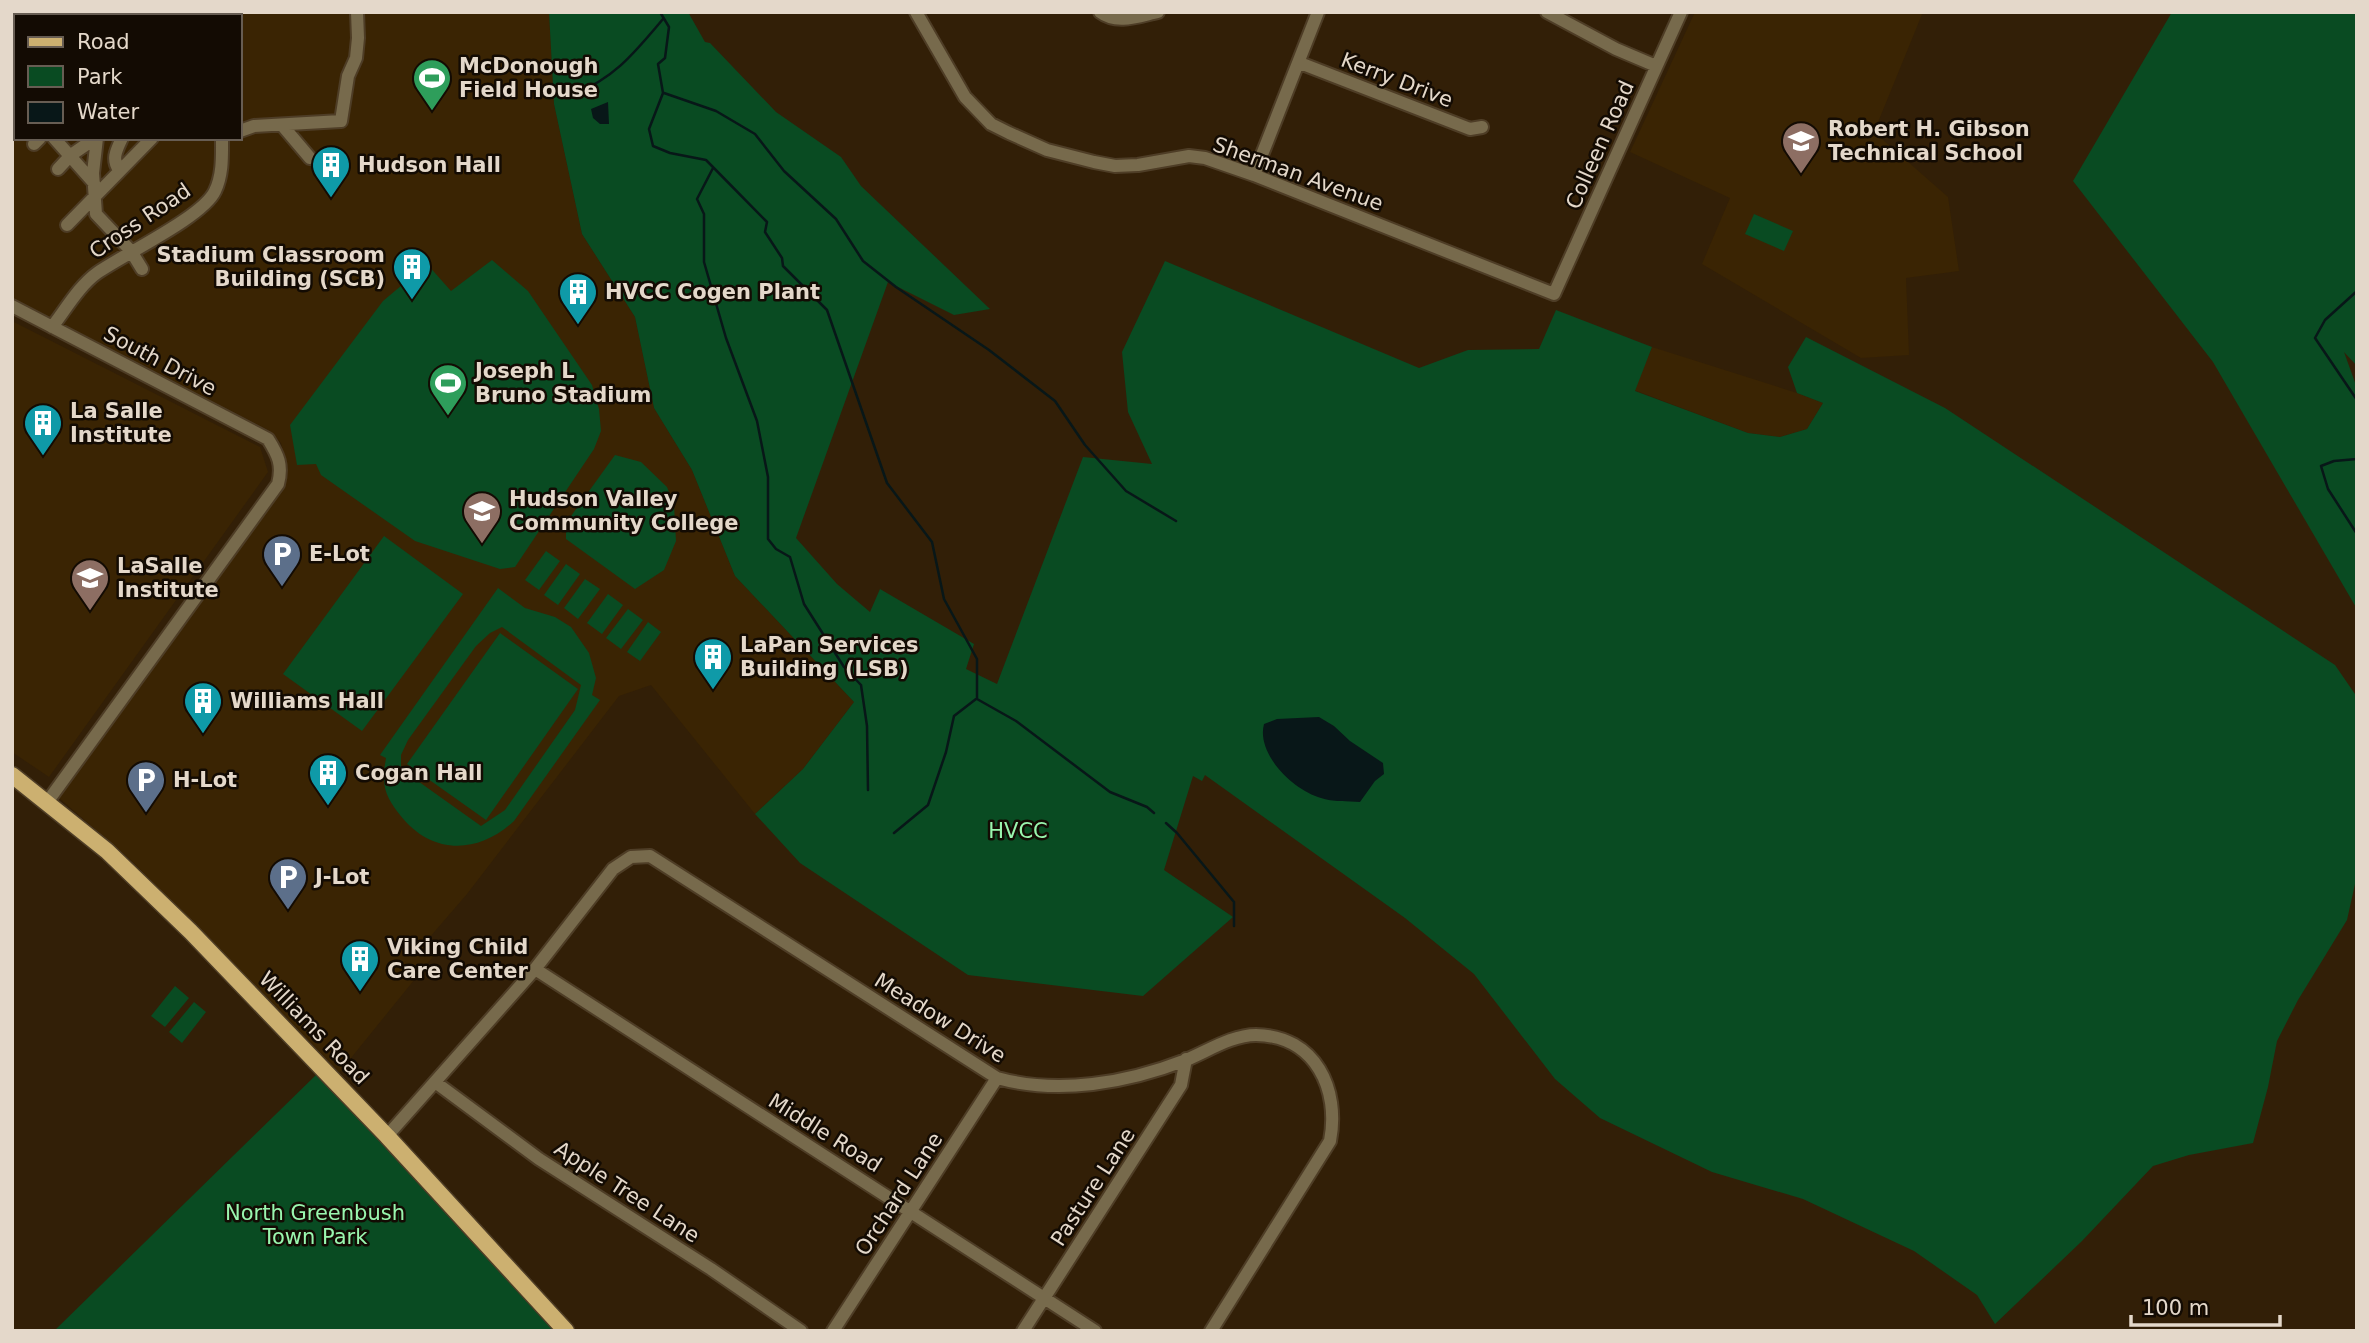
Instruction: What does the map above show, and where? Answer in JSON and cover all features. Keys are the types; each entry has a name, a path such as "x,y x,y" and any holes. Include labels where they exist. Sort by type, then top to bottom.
{"main road":[{"name":"Williams Road","path":"12,775 107,850 191,932 387,1136 566,1331"}],"street":[{"path":"151,13 162,12"},
{"path":"242,130 254,126 341,121 348,76 356,58 357,12"},
{"name":"Sherman Avenue","path":"916,12 965,97 991,124 1047,150 1105,164 1138,165 1189,156 1205,158 1554,294"},
{"path":"1100,12 1113,19 1125,19 1158,12"},
{"path":"1254,175 1318,12"},
{"path":"1547,12 1616,49 1656,66"},
{"name":"Colleen Road","path":"1554,294 1681,12"},
{"name":"Kerry Drive","path":"1300,63 1470,129 1482,127"},
{"path":"282,125 310,158"},
{"path":"56,140 94,183"},
{"path":"119,170 114,161 121,140"},
{"path":"66,225 150,140"},
{"name":"Cross Road","path":"52,327 96,273 191,215 215,191 223,167 222,140"},
{"path":"58,169 71,155 93,143 96,214 131,251 142,270"},
{"name":"South Drive","path":"12,306 268,439 280,460 282,470 278,484 48,801"},
{"name":"Meadow Drive","path":"387,1136 535,969 614,869 631,857 650,856 997,1078 1017,1084 1055,1088 1139,1075 1245,1036 1259,1035 1277,1039 1304,1051 1321,1070 1328,1086 1334,1111 1330,1142 1212,1331"},
{"name":"Middle Road","path":"535,969 1095,1331"},
{"name":"Pasture Lane","path":"1023,1331 1181,1085 1186,1059"},
{"name":"Orchard Lane","path":"833,1331 997,1078"},
{"name":"Apple Tree Lane","path":"435,1082 539,1159 711,1269 801,1331"}],"shaded area":[{"name":"Hudson Valley Community College","path":"12,12 549,12 554,104 582,234 635,317 654,408 692,470 735,576 854,702 803,769 755,814 651,685 619,696 467,894 429,938 440,948 338,1074 132,861 59,798 265,514 287,478 281,443 270,431 12,298"},
{"name":"Robert H. Gibson Technical School","path":"1695,12 1923,12 1874,132 1948,197 1959,271 1906,278 1909,355 1861,358 1702,264 1730,198 1630,152"},
{"name":"LaSalle Institute","path":"12,321 260,447 268,472 49,777 12,752"},
{"path":"1652,347 1823,403 1807,429 1780,437 1748,433 1634,390"}],"green space":[{"name":"HVCC","path":"549,12 688,12 705,42 710,43 776,112 841,157 861,186 990,309 954,315 888,282 796,538 837,584 870,612 880,589 974,644 966,669 997,684 1083,457 1152,464 1128,412 1122,352 1165,261 1419,368 1468,350 1539,349 1556,310 1652,347 1635,391 1748,433 1780,437 1807,429 1823,403 1797,393 1788,367 1806,337 1945,408 2335,665 2357,697 2357,875 2347,920 2298,1000 2277,1041 2253,1143 2189,1155 2153,1166 2082,1241 1995,1324 1977,1295 1914,1251 1803,1199 1712,1172 1600,1118 1555,1079 1474,974 1405,918 1205,775 1202,781 1193,776 1164,870 1233,917 1143,996 968,975 800,863 755,814 803,769 854,702 735,576 692,470 654,408 635,317 582,234 554,104"},
{"path":"2172,12 2357,12 2357,366 2344,352 2357,388 2357,609 2213,362 2073,181"},
{"path":"1754,214 1793,231 1784,251 1745,234"},
{"name":"Joseph L Bruno Stadium","path":"492,260 528,291 592,385 599,409 601,431 594,449 515,567 500,569 415,541 321,475 316,464 297,465 290,425 383,301 427,264 451,291"},
{"path":"615,455 641,462 667,487 674,505 676,541 664,570 635,589 566,539 566,523"},
{"path":"384,536 463,594 362,731 283,674"},
{"path":"546,551 560,561 539,590 525,580"},
{"path":"566,564 580,574 558,605 544,595"},
{"path":"585,579 600,589 578,619 564,608"},
{"path":"498,588 525,608 555,617 571,627 589,653 596,678 592,695 600,700 514,821 485,840 455,846 426,838 412,828 391,803 387,794 384,785 386,758 380,755","holes":["502,627 581,685 575,710 505,810 481,826 401,769 401,755 408,740 476,646 490,633"]},
{"path":"608,594 623,605 602,634 587,623"},
{"path":"628,609 643,620 621,649 606,638"},
{"path":"648,622 661,632 640,661 627,652"},
{"path":"500,633 578,689 486,820 407,764"},
{"path":"175,986 189,998 165,1027 151,1016"},
{"path":"194,1002 206,1012 182,1043 169,1032"},
{"name":"North Greenbush Town Park","path":"317,1074 558,1331 54,1331"}],"water":[{"path":"608,102 609,124 600,124 593,118 591,109"},
{"path":"1319,717 1383,763 1384,774 1375,781 1360,802 1330,800 1310,794 1289,779 1271,758 1263,735 1264,724 1277,719"}],"waterway":[{"path":"660,12 669,27 665,58 658,64 663,93 649,129 653,146 670,153 706,160 767,222 765,232 782,258 783,266 827,310 887,483 932,542 944,599 977,659 977,699 1016,721 1110,792 1147,807 1154,813"},
{"path":"574,94 613,72 663,19"},
{"path":"664,93 716,111 755,134 784,171 836,219 863,261 896,287 989,350 1055,401 1085,445 1126,491 1176,521"},
{"path":"713,168 697,199 704,214 704,262 726,338 757,421 768,477 768,539 776,549 790,557 804,604 844,667 861,685 867,726 868,790"},
{"path":"2357,291 2325,320 2315,338 2357,400"},
{"path":"2357,459 2334,461 2321,466 2328,489 2357,534"},
{"path":"894,833 928,805 946,752 954,716 976,699"},
{"path":"1166,823 1234,902 1234,926"}],"place":[{"name":"McDonough Field House","path":"432,112"},
{"name":"Robert H. Gibson Technical School","path":"1801,175"},
{"name":"Hudson Hall","path":"331,199"},
{"name":"Stadium Classroom Building (SCB)","path":"412,301"},
{"name":"HVCC Cogen Plant","path":"578,326"},
{"name":"Joseph L Bruno Stadium","path":"448,417"},
{"name":"La Salle Institute","path":"43,457"},
{"name":"Hudson Valley Community College","path":"482,545"},
{"name":"E-Lot","path":"282,588"},
{"name":"LaSalle Institute","path":"90,612"},
{"name":"LaPan Services Building (LSB)","path":"713,691"},
{"name":"Williams Hall","path":"203,735"},
{"name":"Cogan Hall","path":"328,807"},
{"name":"H-Lot","path":"146,814"},
{"name":"J-Lot","path":"288,911"},
{"name":"Viking Child Care Center","path":"360,993"}]}
